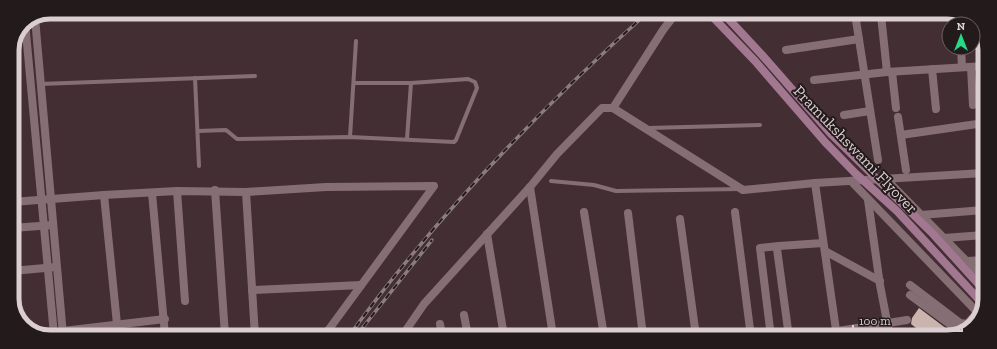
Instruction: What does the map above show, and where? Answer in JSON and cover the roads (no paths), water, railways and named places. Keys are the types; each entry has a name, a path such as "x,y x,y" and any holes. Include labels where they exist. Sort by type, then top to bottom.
{"main road":[{"name":"Pramukshswami Flyover","path":"715,19 755,61 825,142 855,173 901,216 978,299"},
{"name":"Pramukshswami Flyover","path":"728,19 832,136 928,230 978,284"}],"street":[{"path":"613,108 671,19"},
{"path":"856,19 878,160"},
{"path":"882,19 896,108"},
{"path":"34,23 63,330"},
{"path":"26,31 53,330"},
{"path":"786,50 859,39"},
{"path":"961,56 962,67"},
{"path":"972,67 974,105"},
{"path":"814,80 890,72 978,67"},
{"path":"932,69 936,109"},
{"path":"406,330 424,304 530,188 557,154 597,110 605,107 613,108 741,189 978,173"},
{"path":"844,115 870,111"},
{"path":"898,117 906,170"},
{"path":"901,135 978,124"},
{"path":"886,179 978,272"},
{"path":"851,181 976,310"},
{"path":"815,183 836,330"},
{"path":"19,201 177,191 216,190 246,192 326,187 434,186 328,330"},
{"path":"530,188 552,330"},
{"path":"216,190 225,330"},
{"path":"177,191 185,301"},
{"path":"152,192 165,330"},
{"path":"246,192 255,330"},
{"path":"104,195 117,324"},
{"path":"868,200 889,330"},
{"path":"921,214 978,210"},
{"path":"584,212 603,330"},
{"path":"735,212 750,330"},
{"path":"628,213 642,330"},
{"path":"680,219 695,330"},
{"path":"19,228 52,225"},
{"path":"487,234 503,330"},
{"path":"944,238 978,235"},
{"path":"770,330 760,248 779,246 824,247 880,281"},
{"path":"779,246 777,252 788,330"},
{"path":"968,261 978,260"},
{"path":"19,270 56,267"},
{"path":"252,290 361,285"},
{"path":"910,285 960,323 966,324"},
{"path":"910,295 954,329"},
{"path":"464,315 467,330"},
{"path":"81,330 117,324 165,319"},
{"path":"857,330 907,320"},
{"path":"440,324 441,330"}],"lane":[{"path":"350,137 356,40"},
{"path":"40,84 256,76"},
{"path":"194,78 199,166"},
{"path":"198,131 226,130 237,139 350,137 455,141 477,88 475,82 468,79 411,83 354,83"},
{"path":"407,139 411,83"},
{"path":"645,129 760,125"},
{"path":"551,182 594,185 616,190 741,189"}],"railway":[{"path":"354,330 382,292 452,207 527,127 606,50 640,19"},
{"path":"361,330 432,240"}]}
